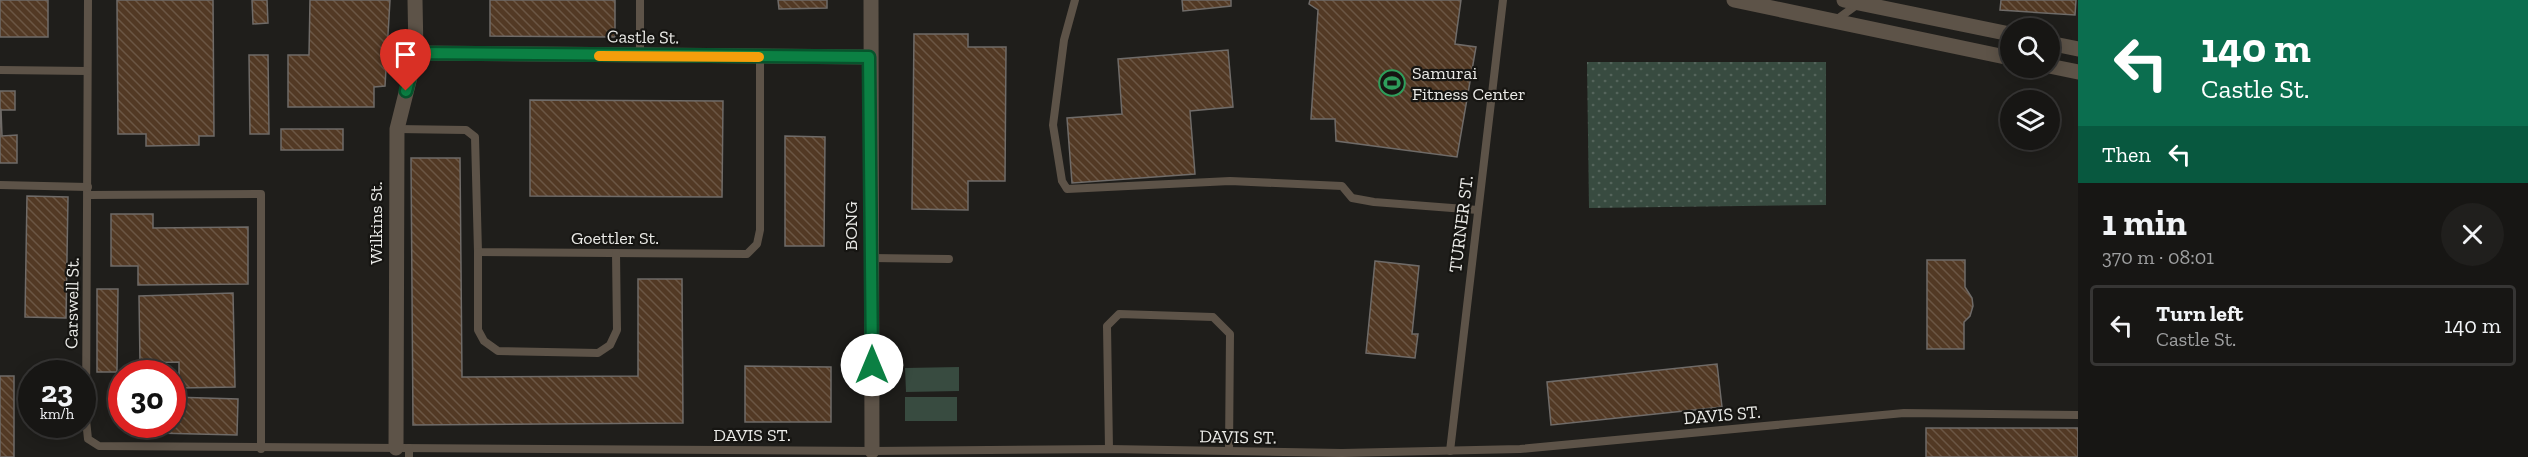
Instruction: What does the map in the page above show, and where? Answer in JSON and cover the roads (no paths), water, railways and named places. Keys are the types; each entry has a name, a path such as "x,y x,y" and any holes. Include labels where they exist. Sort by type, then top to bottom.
{"street":[{"name":"Wilkins St.","path":"403,448 397,129 416,53 415,0"},
{"name":"BONG","path":"871,0 869,57 872,451"},
{"path":"1734,0 2000,56"},
{"path":"1854,1 2000,32"},
{"path":"2060,45 2078,49"},
{"name":"Castle St.","path":"416,53 640,57 869,57"},
{"path":"2060,68 2078,72"}],"lane":[{"name":"Carswell St.","path":"88,0 86,420 88,439 99,446 261,449 403,448"},
{"path":"640,0 640,57"},
{"path":"1075,0 1064,40 1053,125 1062,181 1066,189 1230,181 1342,186 1352,198 1374,202 1478,210"},
{"name":"TURNER ST.","path":"1450,451 1503,0"},
{"path":"1835,21 1854,1"},
{"name":"Goettler St.","path":"478,252 747,254 757,244 760,230 760,57"},
{"path":"0,70 87,71"},
{"path":"397,129 466,130 475,137 478,330 484,341 498,351 598,353 610,345 617,330 616,253"},
{"path":"0,185 88,191 261,194 261,449"},
{"path":"871,258 949,259"},
{"path":"1109,449 1107,326 1119,314 1213,317 1230,334 1229,451"},
{"name":"DAVIS ST.","path":"403,448 1088,453 1109,449 1342,455 1450,451 1520,453 1904,413 2078,415"},
{"path":"403,448 409,457"}],"place":[{"name":"Samurai Fitness Center","path":"1392,83"}]}
